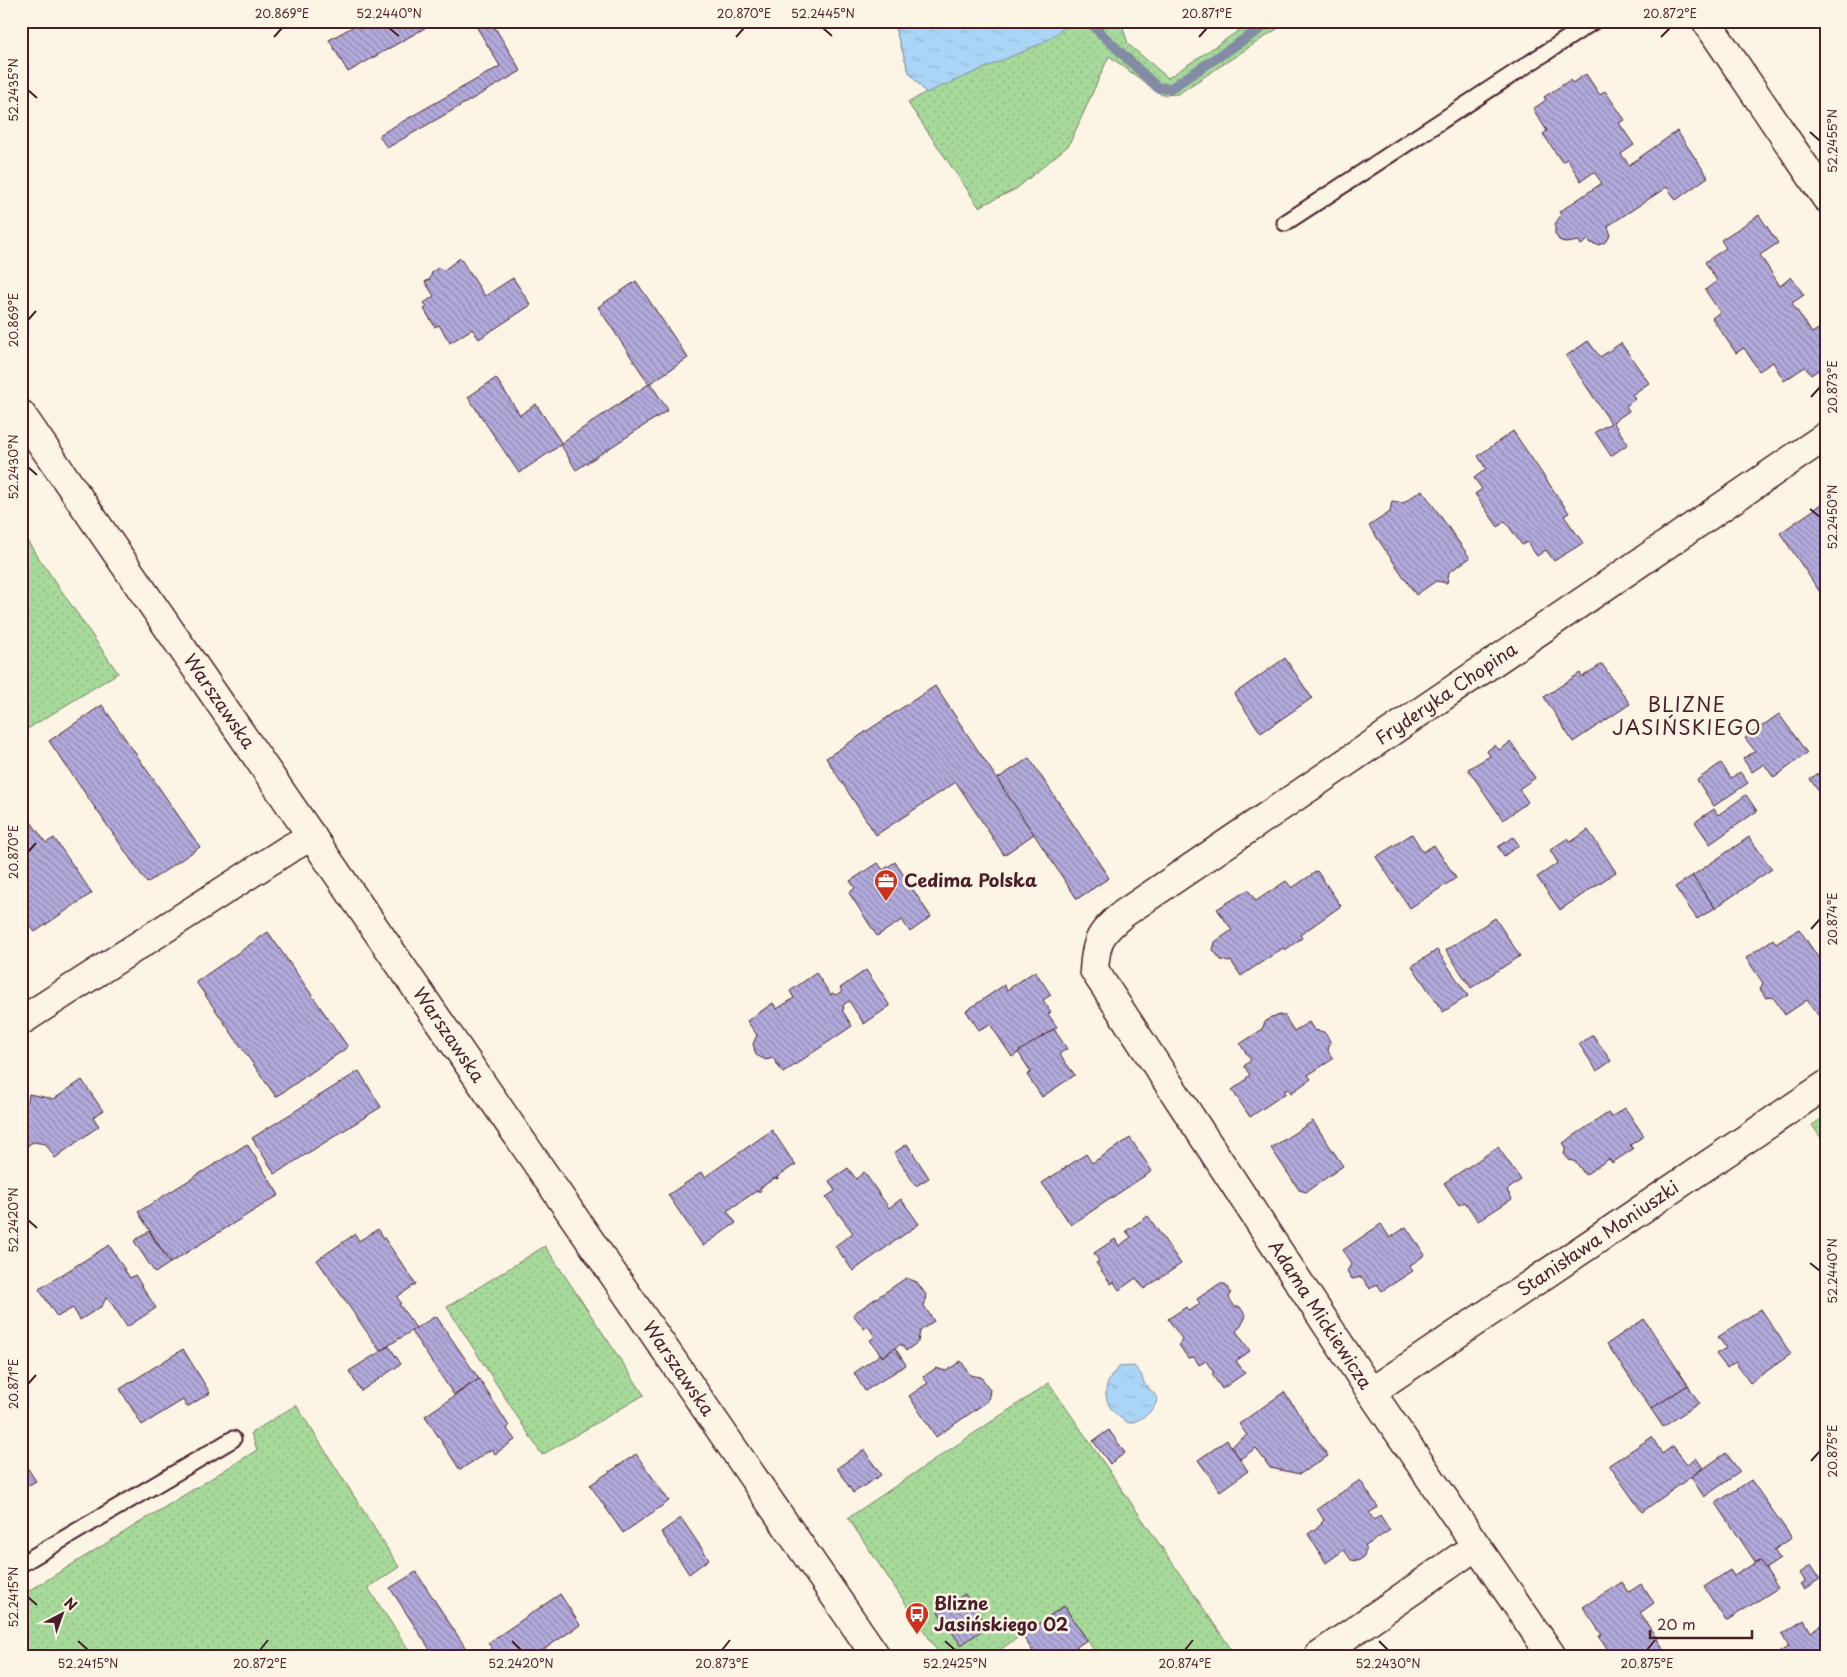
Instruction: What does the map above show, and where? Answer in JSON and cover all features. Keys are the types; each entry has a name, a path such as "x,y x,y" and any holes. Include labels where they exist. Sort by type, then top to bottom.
{"street":[{"path":"1706,21 1826,198"},
{"name":"Warszawska","path":"21,414 876,1656"},
{"name":"Fryderyka Chopina","path":"1094,970 1095,949 1105,929 1123,914 1826,436"},
{"path":"21,1021 286,850 312,836"},
{"name":"Adama Mickiewicza","path":"1094,970 1370,1392 1552,1656"},
{"name":"Stanisława Moniuszki","path":"1370,1392 1826,1085"},
{"path":"1318,1656 1476,1546"}],"lane":[{"path":"1285,223 1594,21"},
{"path":"21,1564 233,1439"}],"green space":[{"path":"893,21 1121,21 1128,44 1168,78 1253,21 1289,21 1178,94 1162,95 1109,56 1069,145 1016,189 979,207 908,103 926,92 909,72"},
{"path":"21,532 118,673 21,733"},
{"path":"1826,1116 1826,1145 1812,1125"},
{"path":"545,1246 644,1395 542,1455 447,1307"},
{"path":"1049,1383 1236,1656 1098,1656 1064,1606 991,1656 941,1656 848,1518"},
{"path":"296,1405 399,1567 368,1588 413,1656 21,1656 21,1596 257,1450 251,1433"}],"water":[{"path":"893,21 1074,21 1043,43 926,93 909,72"},
{"path":"1134,1366 1141,1374 1144,1383 1158,1398 1154,1407 1147,1415 1129,1423 1120,1418 1109,1405 1106,1398 1106,1390 1108,1382 1119,1367"}],"building":[{"path":"363,21 437,21 348,72 329,40"},
{"path":"473,21 491,21 521,71 387,148 379,135 500,66"},
{"path":"1586,74 1600,95 1605,91 1625,120 1619,123 1634,145 1621,154 1629,165 1677,131 1708,177 1676,200 1667,187 1608,226 1609,238 1604,243 1598,245 1588,240 1581,245 1579,241 1566,243 1559,240 1555,234 1555,224 1561,215 1559,212 1602,183 1594,172 1581,181 1567,159 1562,162 1543,134 1547,131 1533,109 1546,100 1544,97 1570,80 1572,83"},
{"path":"1759,215 1778,243 1760,255 1780,286 1791,277 1804,295 1792,303 1812,333 1826,324 1826,365 1811,375 1805,367 1784,381 1773,362 1759,371 1744,348 1736,353 1712,318 1720,312 1705,290 1717,281 1705,262 1726,248 1721,240"},
{"path":"460,258 485,296 513,278 531,305 479,339 472,329 450,343 439,325 435,327 424,309 427,307 424,303 434,296 425,282 430,279 432,272 438,268 444,270"},
{"path":"636,281 688,358 649,384 598,307"},
{"path":"1588,341 1600,357 1621,343 1649,383 1632,395 1635,399 1626,406 1629,411 1613,422 1628,444 1611,456 1595,432 1611,423 1566,356"},
{"path":"496,378 520,415 536,404 562,444 519,473 468,397"},
{"path":"650,383 668,410 576,470 561,443"},
{"path":"1513,431 1569,513 1564,516 1583,543 1554,561 1546,550 1537,556 1527,542 1522,545 1505,521 1498,527 1475,494 1482,489 1474,478 1486,469 1478,456"},
{"path":"1422,490 1470,558 1449,572 1447,583 1436,581 1416,595 1369,526 1390,512 1392,501 1403,503"},
{"path":"1825,502 1826,504 1826,601 1780,533"},
{"path":"1285,658 1312,698 1261,733 1234,694"},
{"path":"1602,664 1630,704 1573,742 1544,697 1580,673 1582,677"},
{"path":"935,686 1034,834 1004,855 956,782 876,835 826,758"},
{"path":"102,705 200,847 147,883 49,741"},
{"path":"1779,714 1807,753 1774,778 1764,764 1752,772 1743,759 1755,751 1745,738"},
{"path":"1511,742 1535,778 1519,789 1528,802 1503,820 1468,769 1490,756 1487,751 1495,745 1499,750"},
{"path":"1029,758 1109,878 1077,899 997,779"},
{"path":"1721,763 1731,778 1740,772 1748,783 1714,806 1697,780"},
{"path":"1826,768 1826,802 1810,779"},
{"path":"1746,795 1757,811 1710,844 1695,822 1714,809 1718,815"},
{"path":"21,808 46,843 54,838 92,893 35,932 21,914 23,860"},
{"path":"1588,830 1616,872 1560,910 1537,877 1558,863 1550,850 1568,838 1571,842"},
{"path":"1412,834 1423,852 1434,845 1456,878 1410,908 1376,857"},
{"path":"1513,837 1519,845 1504,856 1498,847"},
{"path":"1749,837 1772,869 1715,908 1692,876"},
{"path":"895,862 931,917 910,932 902,920 877,936 849,893 855,888 850,881 878,863 883,870"},
{"path":"1317,871 1341,906 1300,935 1302,938 1285,950 1283,948 1241,976 1231,961 1221,960 1213,950 1215,942 1232,930 1217,909 1248,890 1256,901 1286,881 1292,888"},
{"path":"1692,876 1715,908 1697,919 1675,887"},
{"path":"1495,918 1520,956 1471,988 1446,950"},
{"path":"1799,929 1826,969 1826,1026 1807,1000 1785,1015 1773,997 1766,998 1760,989 1763,983 1746,958 1773,939 1776,944"},
{"path":"268,932 348,1047 276,1097 196,982"},
{"path":"1437,950 1468,996 1443,1012 1412,966"},
{"path":"866,970 890,1006 864,1024 849,1001 843,1005 844,1009 842,1010 852,1026 783,1073 773,1058 766,1060 756,1055 753,1044 757,1035 747,1021 773,1003 777,1009 794,998 790,991 816,973 831,995 832,993 836,995 842,991 840,988"},
{"path":"1035,971 1051,995 1043,1000 1051,1012 1048,1014 1057,1027 1012,1057 990,1024 979,1030 966,1011 1004,985 1007,990"},
{"path":"1281,1015 1282,1017 1284,1015 1294,1031 1309,1022 1314,1030 1324,1032 1330,1041 1328,1051 1333,1059 1308,1075 1311,1079 1291,1093 1288,1089 1284,1091 1286,1093 1250,1117 1232,1090 1250,1075 1244,1066 1251,1060 1240,1044 1261,1030 1266,1021 1271,1017"},
{"path":"1054,1029 1067,1049 1059,1054 1075,1075 1042,1097 1027,1075 1031,1072 1018,1052"},
{"path":"1593,1035 1611,1061 1597,1071 1579,1044"},
{"path":"359,1071 381,1107 275,1174 252,1138"},
{"path":"82,1080 103,1111 93,1117 99,1126 55,1158 46,1144 33,1142 21,1150 21,1102 28,1101 29,1094 54,1099"},
{"path":"1625,1108 1644,1136 1630,1145 1633,1149 1612,1163 1609,1159 1585,1175 1576,1162 1569,1160 1564,1154 1566,1147 1563,1143 1608,1113 1611,1117"},
{"path":"1313,1121 1343,1166 1306,1192 1299,1190 1271,1148"},
{"path":"772,1130 796,1166 793,1166 777,1177 778,1179 775,1178 760,1188 759,1192 758,1190 727,1211 736,1223 703,1246 668,1195 702,1172 705,1177"},
{"path":"1130,1138 1152,1171 1071,1225 1042,1183 1086,1154 1092,1163"},
{"path":"247,1144 279,1195 170,1263 138,1212"},
{"path":"907,1144 929,1178 916,1186 894,1153"},
{"path":"1498,1147 1521,1180 1507,1190 1512,1199 1478,1221 1465,1202 1459,1205 1444,1183"},
{"path":"848,1168 856,1179 864,1172 889,1208 901,1199 919,1224 853,1271 835,1246 853,1233 826,1197 835,1191 829,1181"},
{"path":"1148,1216 1181,1264 1144,1289 1136,1278 1119,1290 1114,1282 1111,1284 1096,1263 1099,1261 1094,1253 1115,1239 1119,1246 1131,1237 1126,1231"},
{"path":"1381,1224 1390,1238 1406,1227 1425,1255 1409,1266 1413,1271 1382,1291 1377,1284 1370,1289 1362,1277 1352,1279 1347,1271 1352,1263 1343,1250"},
{"path":"378,1229 416,1284 397,1297 401,1303 399,1304 416,1328 380,1351 317,1260 355,1234 359,1241"},
{"path":"149,1231 170,1263 155,1273 134,1241"},
{"path":"109,1245 130,1278 135,1275 156,1308 127,1327 107,1296 102,1306 80,1320 73,1308 57,1317 39,1289"},
{"path":"906,1278 917,1282 926,1295 924,1306 934,1321 920,1331 918,1342 906,1351 901,1344 882,1357 870,1340 875,1337 868,1326 864,1329 853,1314"},
{"path":"1219,1284 1225,1284 1231,1293 1229,1298 1235,1307 1240,1307 1246,1316 1236,1331 1250,1351 1236,1361 1245,1373 1222,1389 1206,1361 1199,1365 1194,1357 1188,1358 1179,1345 1182,1339 1168,1319 1186,1307 1189,1311 1200,1304 1197,1299"},
{"path":"1761,1309 1791,1354 1750,1383 1735,1362 1727,1368 1716,1354 1726,1348 1718,1337"},
{"path":"436,1316 479,1379 454,1395 411,1331"},
{"path":"1644,1319 1688,1385 1651,1409 1607,1344"},
{"path":"389,1346 401,1364 361,1391 349,1371"},
{"path":"895,1348 906,1365 865,1391 854,1373 881,1354 882,1357"},
{"path":"183,1349 210,1393 187,1407 183,1400 142,1425 120,1389"},
{"path":"961,1361 970,1375 981,1377 990,1390 988,1401 936,1437 909,1396 928,1383 923,1377 936,1368 946,1371"},
{"path":"479,1379 509,1426 507,1429 515,1440 495,1454 492,1449 460,1470 425,1416"},
{"path":"1688,1385 1699,1403 1663,1427 1651,1409"},
{"path":"1284,1392 1328,1456 1300,1474 1270,1468 1256,1448 1240,1459 1231,1446 1247,1435 1239,1424"},
{"path":"1109,1430 1125,1453 1110,1464 1093,1441"},
{"path":"1652,1437 1662,1454 1673,1446 1687,1464 1696,1458 1703,1468 1642,1512 1609,1465"},
{"path":"1227,1440 1248,1471 1220,1491 1198,1460"},
{"path":"864,1450 881,1475 853,1493 837,1468"},
{"path":"1726,1453 1740,1472 1704,1497 1691,1477"},
{"path":"636,1454 669,1501 623,1533 590,1485"},
{"path":"21,1458 36,1481 21,1490"},
{"path":"1360,1480 1378,1507 1369,1513 1374,1520 1380,1515 1390,1530 1364,1547 1366,1549 1364,1557 1358,1561 1351,1560 1344,1550 1326,1563 1308,1534 1322,1524 1324,1520 1317,1509"},
{"path":"1751,1480 1792,1538 1774,1550 1780,1559 1765,1569 1759,1560 1756,1563 1716,1503"},
{"path":"681,1518 709,1559 689,1574 661,1532"},
{"path":"1760,1560 1778,1588 1726,1621 1704,1587 1730,1570 1734,1576"},
{"path":"1811,1565 1820,1579 1804,1589 1800,1584 1805,1581 1800,1573"},
{"path":"416,1572 471,1656 434,1656 390,1588"},
{"path":"1622,1582 1629,1592 1641,1584 1654,1603 1640,1613 1665,1651 1659,1656 1612,1656 1599,1636 1602,1635 1583,1607"},
{"path":"560,1594 580,1625 534,1656 497,1656 488,1643"},
{"path":"965,1594 987,1627 961,1645 938,1612"},
{"path":"1064,1606 1087,1640 1063,1656 1036,1656 1022,1635"},
{"path":"1804,1620 1811,1632 1823,1624 1826,1627 1826,1656 1778,1656 1777,1654 1789,1646 1782,1634"}],"waterway":[{"path":"1088,21 1158,88 1171,88 1272,21"}],"place":[{"name":"Cedima Polska","path":"886,902"},
{"name":"Blizne Jasińskiego 02","path":"917,1635"}],"district":[{"name":"BLIZNE JASIŃSKIEGO","path":"1687,716"}]}
